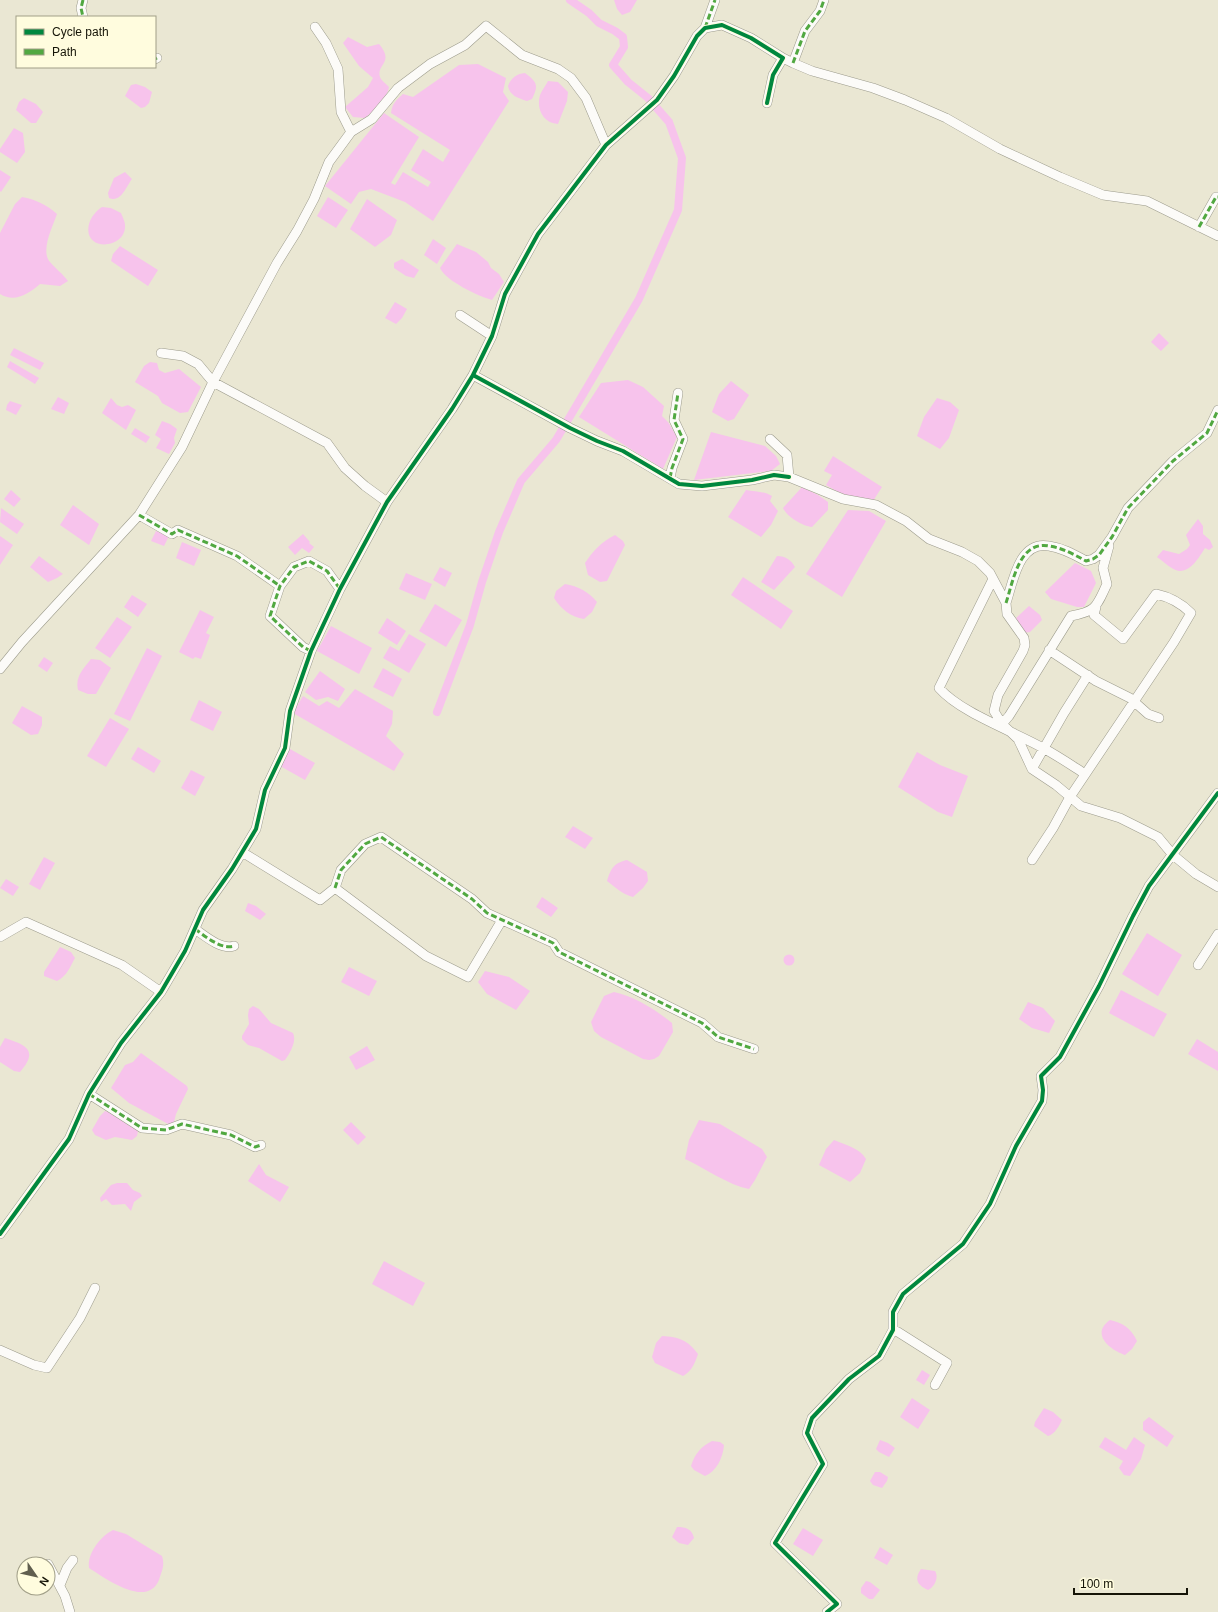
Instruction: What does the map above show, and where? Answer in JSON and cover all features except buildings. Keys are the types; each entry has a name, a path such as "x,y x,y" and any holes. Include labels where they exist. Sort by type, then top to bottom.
{"street":[{"path":"83,0 81,8 83,16"},
{"path":"0,1234 69,1140 89,1094 121,1043 161,992 185,951 204,910 256,829 266,790 285,748 290,711 311,651 340,589 387,502 452,409 473,375 492,336 505,294 538,234 606,145 626,126 650,108 657,100 694,41 705,28 715,0"},
{"path":"793,64 805,31 820,11 824,0"},
{"path":"705,28 722,25 751,38 793,64 905,100 946,118 1000,149 1060,177 1103,195 1147,201 1218,236"},
{"path":"315,26 326,44 338,69 341,112 352,132"},
{"path":"0,669 22,642 139,514 182,447 213,382 277,263 297,231 314,199 329,162 352,132 372,119 398,88 430,64 465,45 486,26 522,55 558,69 571,78 586,98 606,145"},
{"path":"767,103 773,75 783,58"},
{"path":"1199,227 1218,197"},
{"path":"460,315 492,336"},
{"path":"161,352 183,356 198,364 213,382 327,443 345,468 365,486 387,502"},
{"path":"473,375 570,428 623,451 679,484 702,486 774,476 789,477 843,500 876,505 906,521 929,539 962,552 978,561 990,573 1006,603"},
{"path":"670,478 672,468 683,439 674,420 678,393"},
{"path":"1218,410 1207,433 1173,461 1128,508 1112,537 1099,555 1086,561 1062,549 1048,545 1034,546 1021,558 1006,603 1007,614 1024,638 1025,645 1023,652 998,695 994,711 1002,724 1018,739 1032,769 1081,806 1120,818 1158,837 1173,855 1196,874 1218,887"},
{"path":"770,439 788,455 789,477"},
{"path":"139,514 172,534 178,530 237,556 280,586"},
{"path":"1032,860 1053,828 1070,797 1174,642 1191,613 1182,605 1167,596 1156,594 1123,639 1094,615 1096,607 1107,584 1102,568 1112,537"},
{"path":"311,651 303,647 270,616 280,586 294,567 310,561 327,571 340,589"},
{"path":"993,580 939,688 965,707 997,725 1044,748 1085,774"},
{"path":"1002,724 1009,716 1071,616 1089,613 1096,607"},
{"path":"1049,650 1088,675 1130,698 1148,714 1159,718"},
{"path":"1032,769 1088,675"},
{"path":"827,1612 837,1604 775,1543 823,1464 807,1433 812,1418 849,1378 879,1356 893,1330 893,1312 902,1294 962,1244 990,1204 1016,1146 1042,1101 1043,1090 1041,1076 1060,1057 1099,986 1140,902 1150,886 1218,793"},
{"path":"242,852 320,900 335,888 341,870 365,844 381,837 472,898 486,913 553,943 560,952 702,1023 718,1037 754,1049"},
{"path":"335,888 426,956 468,977 502,920"},
{"path":"0,937 26,922 122,965 161,992"},
{"path":"195,929 210,940 229,947 234,946"},
{"path":"1198,965 1218,934"},
{"path":"89,1094 142,1128 166,1130 182,1124 232,1135 255,1147 261,1145"},
{"path":"0,1350 34,1365 47,1368 80,1318 95,1288"},
{"path":"893,1330 947,1363 935,1385"},
{"path":"60,1585 67,1568 73,1560"},
{"path":"56,1578 70,1612"}],"shaded area":[{"path":"614,0 637,0 630,12 622,15 617,9"},
{"path":"348,37 367,47 379,44 385,55 384,63 379,73 382,81 389,87 388,91 380,104 365,118 353,117 345,107 368,87 373,78 359,66 343,43"},
{"path":"478,64 506,78 503,92 509,101 433,221 405,202 371,189 359,192 351,204 325,186 384,113 419,137 391,183 395,185 403,172 428,187 431,182 411,170 423,149 443,162 450,150 391,113 392,107 396,100 403,94 413,97 459,65"},
{"path":"525,73 536,84 536,90 532,99 527,101 518,98 511,92 508,86 514,77"},
{"path":"548,81 558,82 568,92 567,101 558,124 548,121 540,110 540,95"},
{"path":"136,84 145,87 152,92 149,103 145,107 141,108 125,96 131,85"},
{"path":"24,98 36,104 43,112 36,123 31,123 16,110 19,102"},
{"path":"14,128 23,133 25,152 17,163 0,152 0,149"},
{"path":"0,170 11,177 1,192 0,191"},
{"path":"125,172 132,179 120,196 113,199 109,198 108,193 114,178"},
{"path":"22,197 41,203 57,214 48,238 46,252 50,262 68,281 60,286 40,284 26,294 11,298 0,294 0,233 15,204"},
{"path":"328,197 348,210 336,228 317,216"},
{"path":"367,199 397,220 391,235 375,247 350,229"},
{"path":"102,207 111,208 121,213 124,220 124,233 113,243 98,243 92,240 89,233 89,224 91,219"},
{"path":"433,239 446,248 437,264 424,255"},
{"path":"457,244 476,252 488,262 491,268 499,274 504,282 492,300 471,292 455,283 443,273 440,268"},
{"path":"120,246 158,270 148,286 111,261 113,254"},
{"path":"402,259 419,270 414,278 406,276 394,268 394,263"},
{"path":"395,302 407,309 402,318 396,324 385,318"},
{"path":"1159,333 1169,343 1161,351 1151,342"},
{"path":"14,348 44,363 40,370 10,355"},
{"path":"10,361 39,378 35,384 7,367"},
{"path":"150,362 157,363 159,370 165,373 179,369 201,387 188,412 180,413 162,403 158,396 135,382 144,366"},
{"path":"628,380 643,387 664,406 662,416 668,422 677,437 663,469 579,417 601,383"},
{"path":"731,381 749,395 734,419 728,421 712,412 719,394"},
{"path":"58,397 69,403 64,414 51,409"},
{"path":"111,398 117,405 122,407 128,405 136,410 126,430 102,413"},
{"path":"937,398 950,402 959,410 949,438 940,449 917,436 924,417"},
{"path":"10,401 22,405 16,415 6,410"},
{"path":"162,421 177,429 174,438 175,443 169,454 156,448 161,439 155,435"},
{"path":"135,428 150,437 146,443 131,434"},
{"path":"711,432 765,446 776,456 780,464 771,471 694,480"},
{"path":"833,456 882,487 873,501 843,495 826,485 832,475 824,471"},
{"path":"802,487 828,502 828,510 812,527 804,525 788,515 783,508"},
{"path":"11,490 21,499 14,507 4,499"},
{"path":"746,490 769,494 772,496 770,501 778,511 771,525 761,537 728,517"},
{"path":"73,505 99,524 89,545 60,525"},
{"path":"1,508 24,524 17,534 0,522"},
{"path":"848,510 869,511 886,521 842,597 806,574"},
{"path":"1198,519 1203,526 1203,534 1210,540 1213,547 1209,550 1205,548 1195,563 1183,571 1173,569 1157,557 1163,550 1179,554 1187,549 1190,545 1186,535"},
{"path":"156,531 169,536 164,546 151,541"},
{"path":"303,534 310,542 309,543 314,547 309,553 302,548 295,555 288,547"},
{"path":"615,535 623,541 625,545 607,581 600,582 588,575 585,563 598,547"},
{"path":"0,536 13,545 0,565"},
{"path":"182,542 201,550 194,566 176,558"},
{"path":"39,556 63,574 48,582 30,567"},
{"path":"777,556 788,559 795,567 774,590 761,582"},
{"path":"1075,563 1091,571 1096,583 1084,607 1077,607 1051,599 1045,592"},
{"path":"440,567 452,573 445,587 433,580"},
{"path":"406,573 432,584 425,600 399,589"},
{"path":"743,577 793,611 781,629 731,595"},
{"path":"565,584 583,590 597,602 592,612 584,619 567,612 554,598 556,591"},
{"path":"132,595 147,604 138,617 124,607"},
{"path":"435,604 462,620 446,647 419,631"},
{"path":"1029,606 1040,615 1042,620 1030,632 1023,633 1016,618"},
{"path":"200,610 214,617 206,633 210,635 201,659 195,657 193,659 179,652"},
{"path":"117,617 132,627 110,658 95,648"},
{"path":"387,618 406,631 397,645 378,633"},
{"path":"331,626 372,648 359,674 317,651"},
{"path":"409,634 426,644 409,673 383,658 390,646 399,651"},
{"path":"147,648 162,656 130,721 114,714"},
{"path":"44,657 53,663 47,672 38,666"},
{"path":"91,659 100,660 111,668 96,694 88,694 78,690 77,685 79,677"},
{"path":"383,668 402,679 393,697 373,687"},
{"path":"320,671 345,689 338,701 328,697 316,700 305,692"},
{"path":"355,689 393,711 392,724 386,736 404,754 394,771 293,713 303,696 319,706 327,701 339,708"},
{"path":"199,700 222,712 213,731 190,720"},
{"path":"22,706 42,717 42,725 38,734 31,735 12,723"},
{"path":"110,718 129,729 106,767 87,756"},
{"path":"138,747 161,761 154,773 131,759"},
{"path":"290,749 315,763 305,780 280,766"},
{"path":"917,752 940,765 968,776 952,817 938,812 898,787"},
{"path":"191,770 205,777 195,796 181,788"},
{"path":"573,826 593,838 585,849 565,837"},
{"path":"44,857 55,863 40,890 29,884"},
{"path":"627,860 647,872 648,881 633,897 622,892 607,881 614,867"},
{"path":"6,879 19,887 13,896 0,888"},
{"path":"542,897 558,908 551,917 536,907"},
{"path":"248,903 256,906 266,914 260,920 245,911"},
{"path":"1147,933 1182,955 1158,996 1122,974"},
{"path":"60,947 71,952 75,958 66,974 57,981 44,976 44,972"},
{"path":"787,955 791,955 793,956 793,964 787,965 784,962 784,958"},
{"path":"349,967 377,981 369,996 341,982"},
{"path":"485,971 509,977 530,991 516,1010 487,994 478,982"},
{"path":"1121,990 1167,1014 1154,1037 1109,1013"},
{"path":"614,992 644,1004 672,1023 673,1032 659,1056 649,1060 643,1059 601,1037 594,1031 591,1022 604,996"},
{"path":"1028,1002 1043,1008 1055,1021 1049,1033 1032,1028 1019,1019"},
{"path":"253,1006 259,1009 271,1023 293,1033 294,1043 285,1060 282,1061 259,1048 248,1045 242,1039 242,1036 249,1024 249,1009"},
{"path":"5,1038 19,1043 28,1049 29,1058 26,1065 20,1072 14,1071 0,1062 0,1047"},
{"path":"1197,1039 1218,1052 1218,1071 1188,1054"},
{"path":"367,1046 375,1060 356,1070 349,1057"},
{"path":"141,1053 187,1086 188,1089 176,1114 174,1122 170,1125 129,1103 111,1088 125,1065 133,1062"},
{"path":"105,1111 138,1131 137,1136 132,1140 115,1137 106,1140 95,1135 92,1130 100,1116"},
{"path":"699,1120 720,1124 762,1149 767,1157 749,1189 733,1184 685,1159 689,1140"},
{"path":"351,1122 366,1137 358,1145 343,1130"},
{"path":"834,1140 856,1149 866,1159 860,1173 850,1182 819,1165 826,1149"},
{"path":"259,1164 266,1175 289,1187 280,1202 248,1181"},
{"path":"117,1183 127,1183 133,1190 140,1193 142,1196 134,1202 131,1211 125,1204 112,1205 106,1199 101,1202 100,1198 111,1185"},
{"path":"384,1261 425,1283 413,1306 372,1284"},
{"path":"1110,1320 1126,1327 1137,1341 1132,1349 1125,1355 1119,1353 1104,1341 1102,1331 1104,1325"},
{"path":"662,1336 678,1338 687,1342 698,1354 691,1369 683,1376 655,1363 652,1357 656,1343"},
{"path":"922,1370 930,1375 924,1385 916,1380"},
{"path":"912,1398 930,1410 918,1429 900,1417"},
{"path":"1044,1408 1053,1412 1062,1420 1055,1432 1048,1436 1034,1426"},
{"path":"1149,1417 1174,1436 1167,1447 1143,1430 1143,1422"},
{"path":"1105,1437 1126,1450 1134,1437 1145,1445 1141,1459 1130,1476 1124,1475 1119,1468 1123,1461 1099,1447"},
{"path":"880,1440 895,1448 889,1457 876,1449"},
{"path":"712,1441 720,1442 724,1445 723,1450 716,1468 705,1476 694,1470 691,1466 694,1457 699,1451"},
{"path":"875,1472 880,1472 888,1477 882,1488 873,1485 870,1481"},
{"path":"677,1527 686,1528 692,1532 694,1538 688,1545 679,1543 672,1537"},
{"path":"803,1528 823,1540 813,1556 793,1544"},
{"path":"113,1530 126,1534 162,1556 162,1571 159,1580 153,1588 145,1592 136,1592 126,1589 89,1568 90,1557 96,1546 104,1536"},
{"path":"880,1547 893,1555 887,1565 874,1558"},
{"path":"921,1569 935,1571 937,1576 934,1584 928,1590 919,1584 917,1579"},
{"path":"866,1581 870,1582 880,1590 873,1599 869,1599 861,1593 861,1588"}],"waterway":[{"path":"437,712 470,625 482,582 499,532 521,481 556,440 639,299 678,210 682,158 669,122 648,98 628,82 613,65 624,47 623,37 599,23 589,13 570,0"}],"marked path":[{"path":"83,0 81,8 83,16"},
{"path":"705,28 715,0"},
{"path":"793,63 805,31 820,11 824,0"},
{"path":"1199,227 1216,197 1218,197"},
{"path":"670,478 672,468 683,439 674,420 678,393"},
{"path":"1006,603 1019,564 1031,549 1039,546 1059,548 1086,561 1099,555 1112,537 1128,508 1173,461 1207,433 1218,410"},
{"path":"139,515 172,534 178,530 237,556 280,586"},
{"path":"311,651 303,647 270,616 280,586 294,567 309,561 327,571 340,589"},
{"path":"335,888 341,870 365,844 381,837 472,899 487,913 553,943 559,952 702,1023 718,1037 754,1049"},
{"path":"195,929 208,939 219,944 229,947 234,946"},
{"path":"89,1094 142,1128 166,1130 182,1124 231,1135 255,1147 261,1145"}],"cycle path":[{"path":"767,103 773,75 783,58 751,38 722,25 705,28 697,36 674,76 657,100 606,145 538,234 505,294 492,336 473,375 570,428 623,451 679,484 702,486 752,480 774,475 789,477"},
{"path":"0,1234 69,1139 89,1094 121,1043 161,992 185,951 203,910 232,869 256,829 265,790 285,748 290,711 311,651 340,589 387,502 452,409 473,375"},
{"path":"827,1612 837,1604 775,1543 823,1464 807,1433 812,1418 849,1379 879,1356 893,1330 893,1312 903,1294 963,1244 990,1204 1016,1146 1042,1101 1043,1090 1041,1076 1060,1057 1099,986 1149,886 1218,793"}]}
